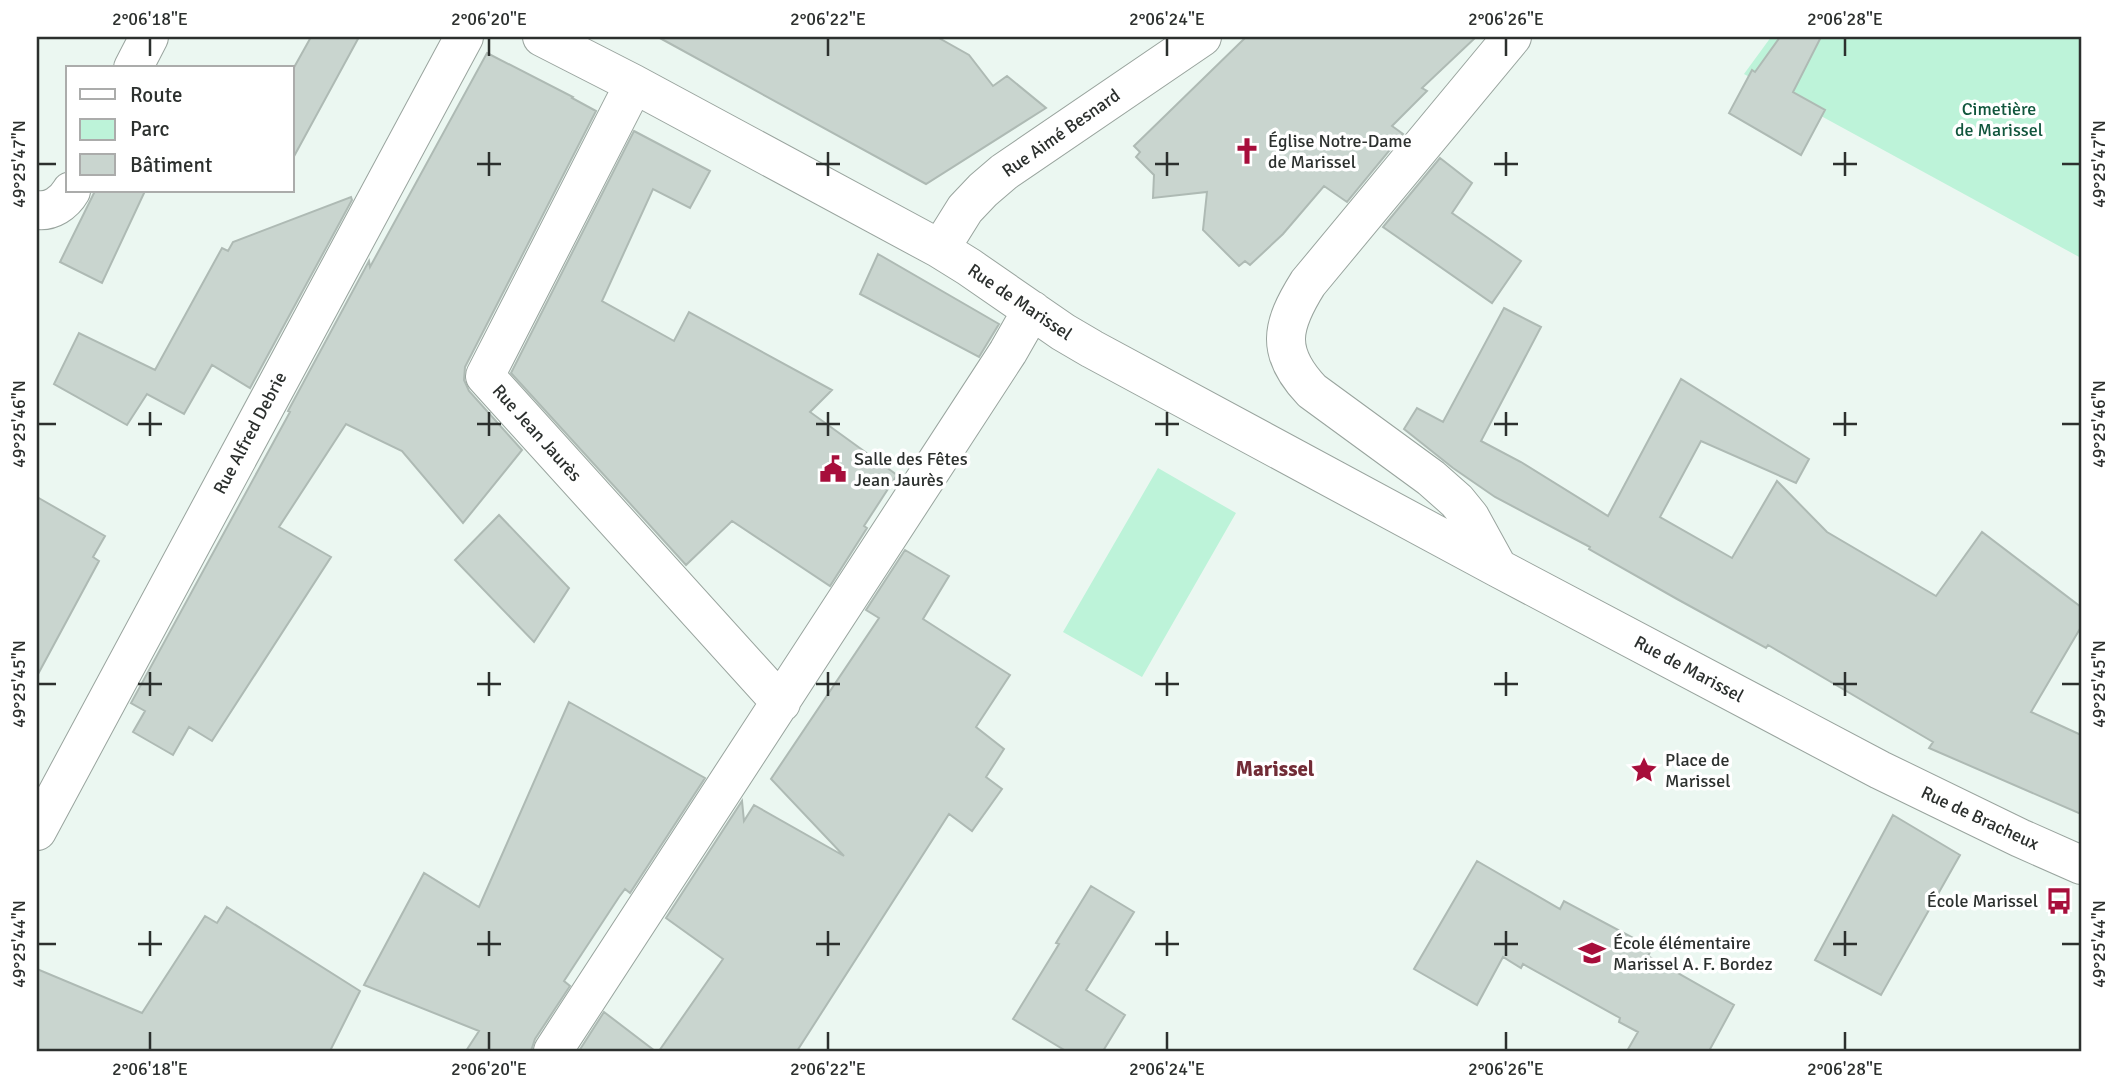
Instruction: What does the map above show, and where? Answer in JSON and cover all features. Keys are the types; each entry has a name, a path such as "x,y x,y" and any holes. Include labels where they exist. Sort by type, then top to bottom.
{"street":[{"path":"134,66 149,37"},
{"name":"Rue Alfred Debrie","path":"37,831 464,37"},
{"name":"Rue de Marissel","path":"542,37 635,84 940,249 1092,349 1880,770"},
{"name":"Rue Aimé Besnard","path":"940,249 965,209 1004,172 1202,37"},
{"path":"1498,568 1471,517 1457,501 1432,478 1312,391 1301,379 1291,365 1287,348 1287,327 1292,307 1308,283 1512,37"},
{"name":"Rue Jean Jaurès","path":"635,84 485,376 781,703"},
{"path":"37,210 43,211 58,205 70,192"},
{"path":"553,1051 1008,352 1032,310"},
{"name":"Rue de Bracheux","path":"1880,770 2081,865"}],"green space":[{"name":"Cimetière de Marissel","path":"1771,37 2081,37 2081,258 1744,74"},
{"path":"1158,468 1236,513 1142,677 1063,632"}],"building":[{"path":"311,37 359,37 294,156 294,67"},
{"path":"658,37 937,37 969,55 993,86 1007,76 1046,108 926,184"},
{"name":"Église Notre-Dame de Marissel","path":"1246,37 1476,37 1422,88 1427,91 1392,126 1403,134 1347,202 1324,186 1283,234 1250,265 1245,261 1239,266 1203,230 1207,192 1153,198 1154,175 1136,157 1140,152 1134,146"},
{"path":"1780,37 1821,37 1793,92 1825,110 1801,155 1729,113 1752,70 1755,72"},
{"path":"487,53 596,111 465,367 464,380 469,391 522,450 463,523 402,451 346,424 279,527 331,557 212,741 189,727 173,755 133,732 145,711 131,703 369,261 370,267"},
{"path":"634,131 710,171 690,208 653,189 602,301 674,341 689,312 832,390 810,412 897,475 830,586 732,521 686,565 511,373"},
{"path":"1440,158 1472,183 1452,213 1521,261 1492,303 1383,227"},
{"path":"95,192 145,192 102,283 60,262"},
{"path":"351,197 352,200 250,388 212,365 184,414 147,394 127,425 54,384 79,333 155,370 222,248 228,251 233,242"},
{"path":"878,254 999,324 979,357 860,294"},
{"path":"1504,308 1541,327 1481,441 1521,462 1608,516 1681,379 1809,459 1796,483 1701,441 1660,517 1732,558 1777,481 1827,532 1936,596 1982,532 2081,607 2081,627 2031,712 2081,735 2081,814 1929,748 1933,742 1768,645 1766,648 1589,549 1590,547 1495,497 1404,429 1417,408 1443,422"},
{"path":"37,497 105,536 93,557 99,561 37,676"},
{"path":"499,515 569,588 534,642 455,560"},
{"path":"905,550 949,576 923,619 1010,675 976,727 1004,749 986,777 1002,789 972,831 949,814 797,1051 659,1051 723,959 666,918 742,801 744,821 754,805 844,856 771,779 879,618 866,610"},
{"path":"569,702 705,778 630,893 625,889 564,981 570,986 535,1039 531,1051 466,1051 479,1031 364,985 424,873 479,907"},
{"path":"1893,815 1960,855 1881,995 1815,960"},
{"path":"1477,861 1560,909 1564,901 1652,948 1648,956 1734,1005 1709,1051 1627,1051 1638,1032 1619,1022 1620,1018 1523,964 1521,968 1503,957 1477,1005 1414,969"},
{"path":"1091,886 1134,912 1086,990 1125,1015 1103,1051 1066,1051 1013,1019"},
{"path":"227,907 360,991 330,1051 37,1051 37,969 142,1013 205,916 217,923"},
{"path":"604,1012 655,1051 579,1051"}],"place":[{"name":"Église Notre-Dame de Marissel","path":"1247,151"},
{"name":"Salle des Fêtes Jean Jaurès","path":"833,469"},
{"name":"Place de Marissel","path":"1644,770"},
{"name":"École Marissel","path":"2059,901"},
{"name":"École élémentaire Marissel A. F. Bordez","path":"1592,953"}],"district":[{"name":"Marissel","path":"1275,769"}]}
